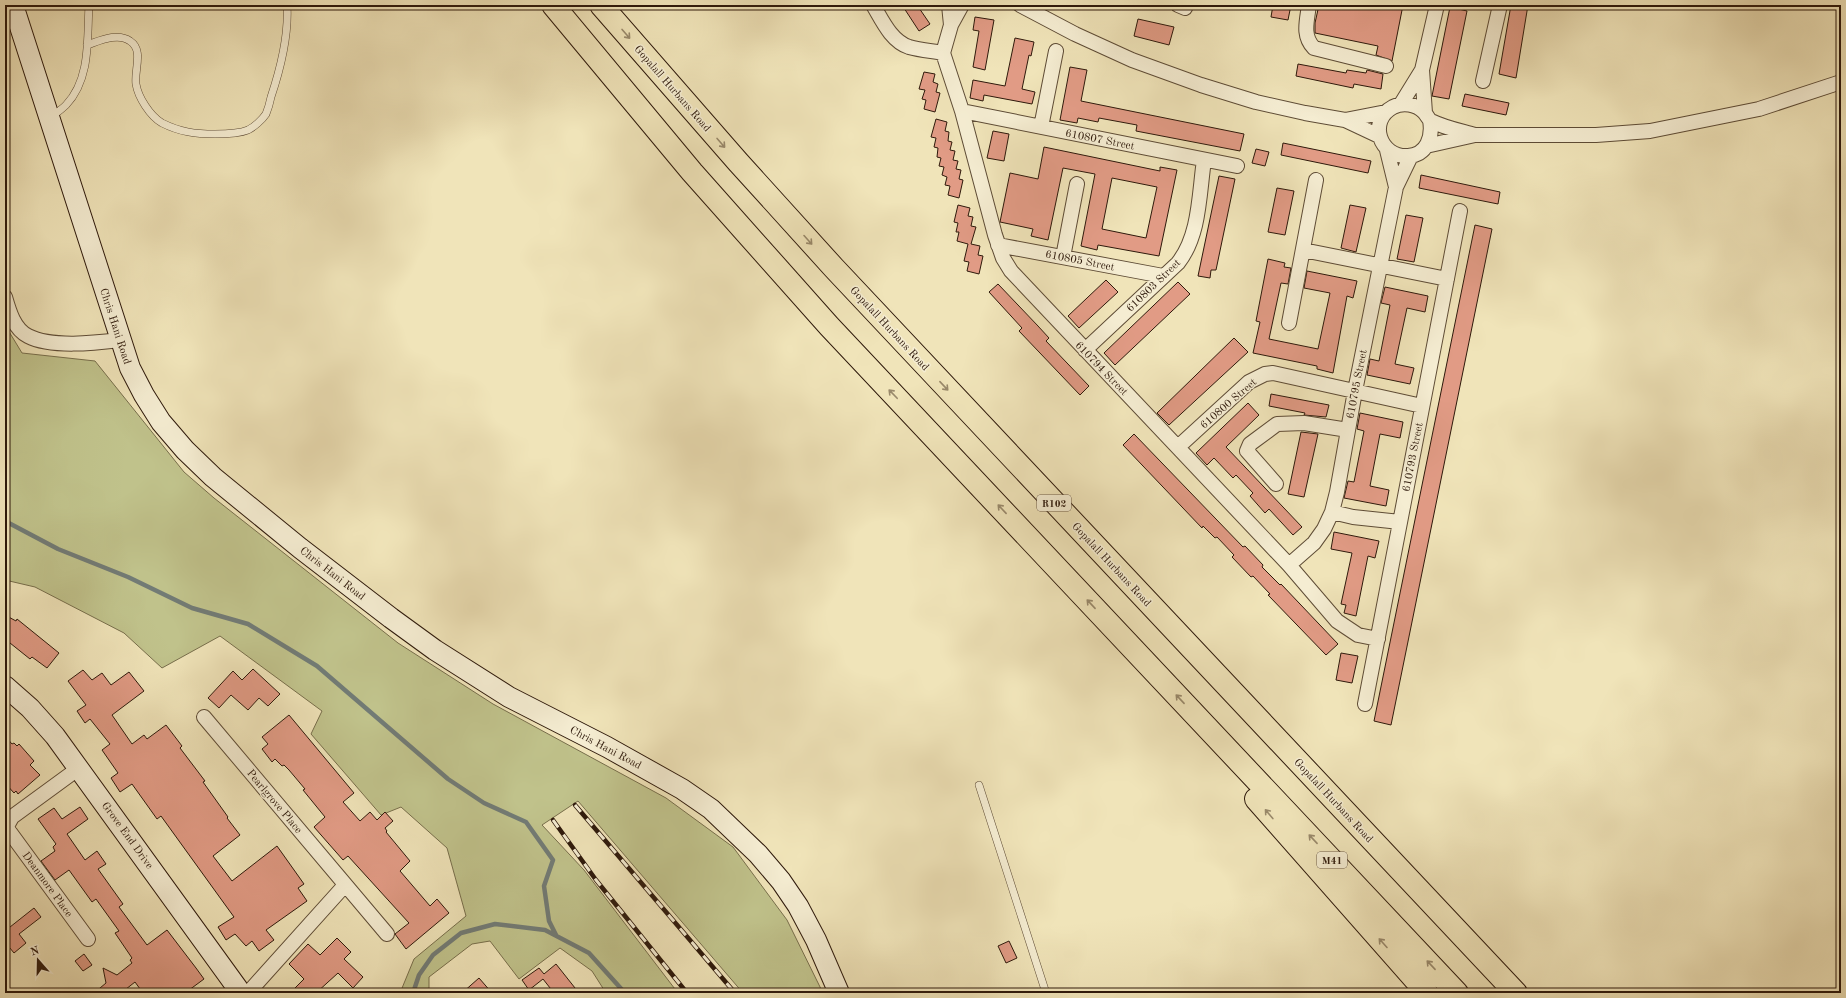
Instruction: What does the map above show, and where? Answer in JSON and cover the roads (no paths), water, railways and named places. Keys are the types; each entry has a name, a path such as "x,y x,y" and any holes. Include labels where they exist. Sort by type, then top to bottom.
{"highway":[{"path":"553,5 692,172 829,326 1206,727 1226,762 1278,825 1427,993"},
{"name":"Gopalall Hurbans Road","path":"601,5 738,162 834,268 1516,993"},
{"name":"M41","path":"1206,727 1458,993"}],"street":[{"name":"Chris Hani Road","path":"13,5 120,340 130,368 144,395 161,422 185,450 213,477 300,548 435,650 509,696 608,747 682,789 711,809 758,854 781,881 798,906 816,940 838,993"},
{"path":"873,5 888,30 896,39 908,46 943,53 951,25 962,5"},
{"path":"949,5 951,25"},
{"path":"1020,5 1075,34 1132,60 1201,85 1256,102 1305,114 1345,120 1379,136"},
{"path":"1309,5 1306,35 1308,43 1314,48 1386,66"},
{"path":"1401,104 1422,70 1437,5"},
{"path":"1483,81 1500,5"},
{"path":"1041,127 1056,51"},
{"name":"610794 Street","path":"943,53 962,111 998,245 1003,258 1011,271 1289,565 1337,621 1358,635 1378,639"},
{"path":"1387,150 1394,155 1402,157 1411,156 1420,152 1426,146 1430,138 1432,129 1427,117 1422,70"},
{"path":"1426,146 1475,136 1596,136 1650,131 1759,109 1841,82"},
{"path":"1345,120 1386,112 1401,104 1418,107 1427,117 1475,136"},
{"name":"610807 Street","path":"962,111 1238,166"},
{"path":"1386,112 1380,123 1379,136 1387,150 1396,187"},
{"path":"1396,187 1411,156"},
{"name":"610803 Street","path":"1085,350 1178,263 1186,253 1191,240 1204,160"},
{"path":"1289,323 1316,180"},
{"path":"1063,257 1077,184"},
{"name":"610795 Street","path":"1289,565 1314,543 1324,529 1332,512 1379,266 1396,187"},
{"name":"610793 Street","path":"1365,704 1460,211"},
{"name":"610805 Street","path":"998,245 1163,276"},
{"path":"1303,250 1447,279"},
{"path":"5,297 10,314 17,326 27,336 51,342 90,344 120,340"},
{"name":"610800 Street","path":"1178,447 1249,382 1265,374 1273,374 1422,406"},
{"path":"1276,484 1247,451 1250,444 1277,424 1304,423 1348,430"},
{"path":"1332,512 1353,517 1400,522"},
{"name":"Grove End Drive","path":"5,686 30,708 55,736 241,993"},
{"name":"Pearlgrove Place","path":"204,717 387,934"},
{"name":"Deanmore Place","path":"79,768 12,817 7,826 88,939"},
{"path":"248,993 345,885"}],"lane":[{"path":"50,118 66,104 78,86 86,66 89,5"},
{"path":"87,45 104,39 119,37 130,40 135,46 138,56 136,84 147,108 161,122 180,132 198,134 228,134 247,130 266,114 275,87 286,40 287,5"},
{"path":"979,785 1046,993"}],"waterway":[{"path":"5,521 58,549 128,577 192,608 248,624 317,666 448,779 484,803 526,822 553,860 544,886 549,921 556,935"},
{"path":"413,993 419,975 433,955 461,933 495,924 545,930 589,953 625,993"}],"railway":[{"path":"575,805 735,993"},
{"path":"553,820 596,880 687,993"}]}
